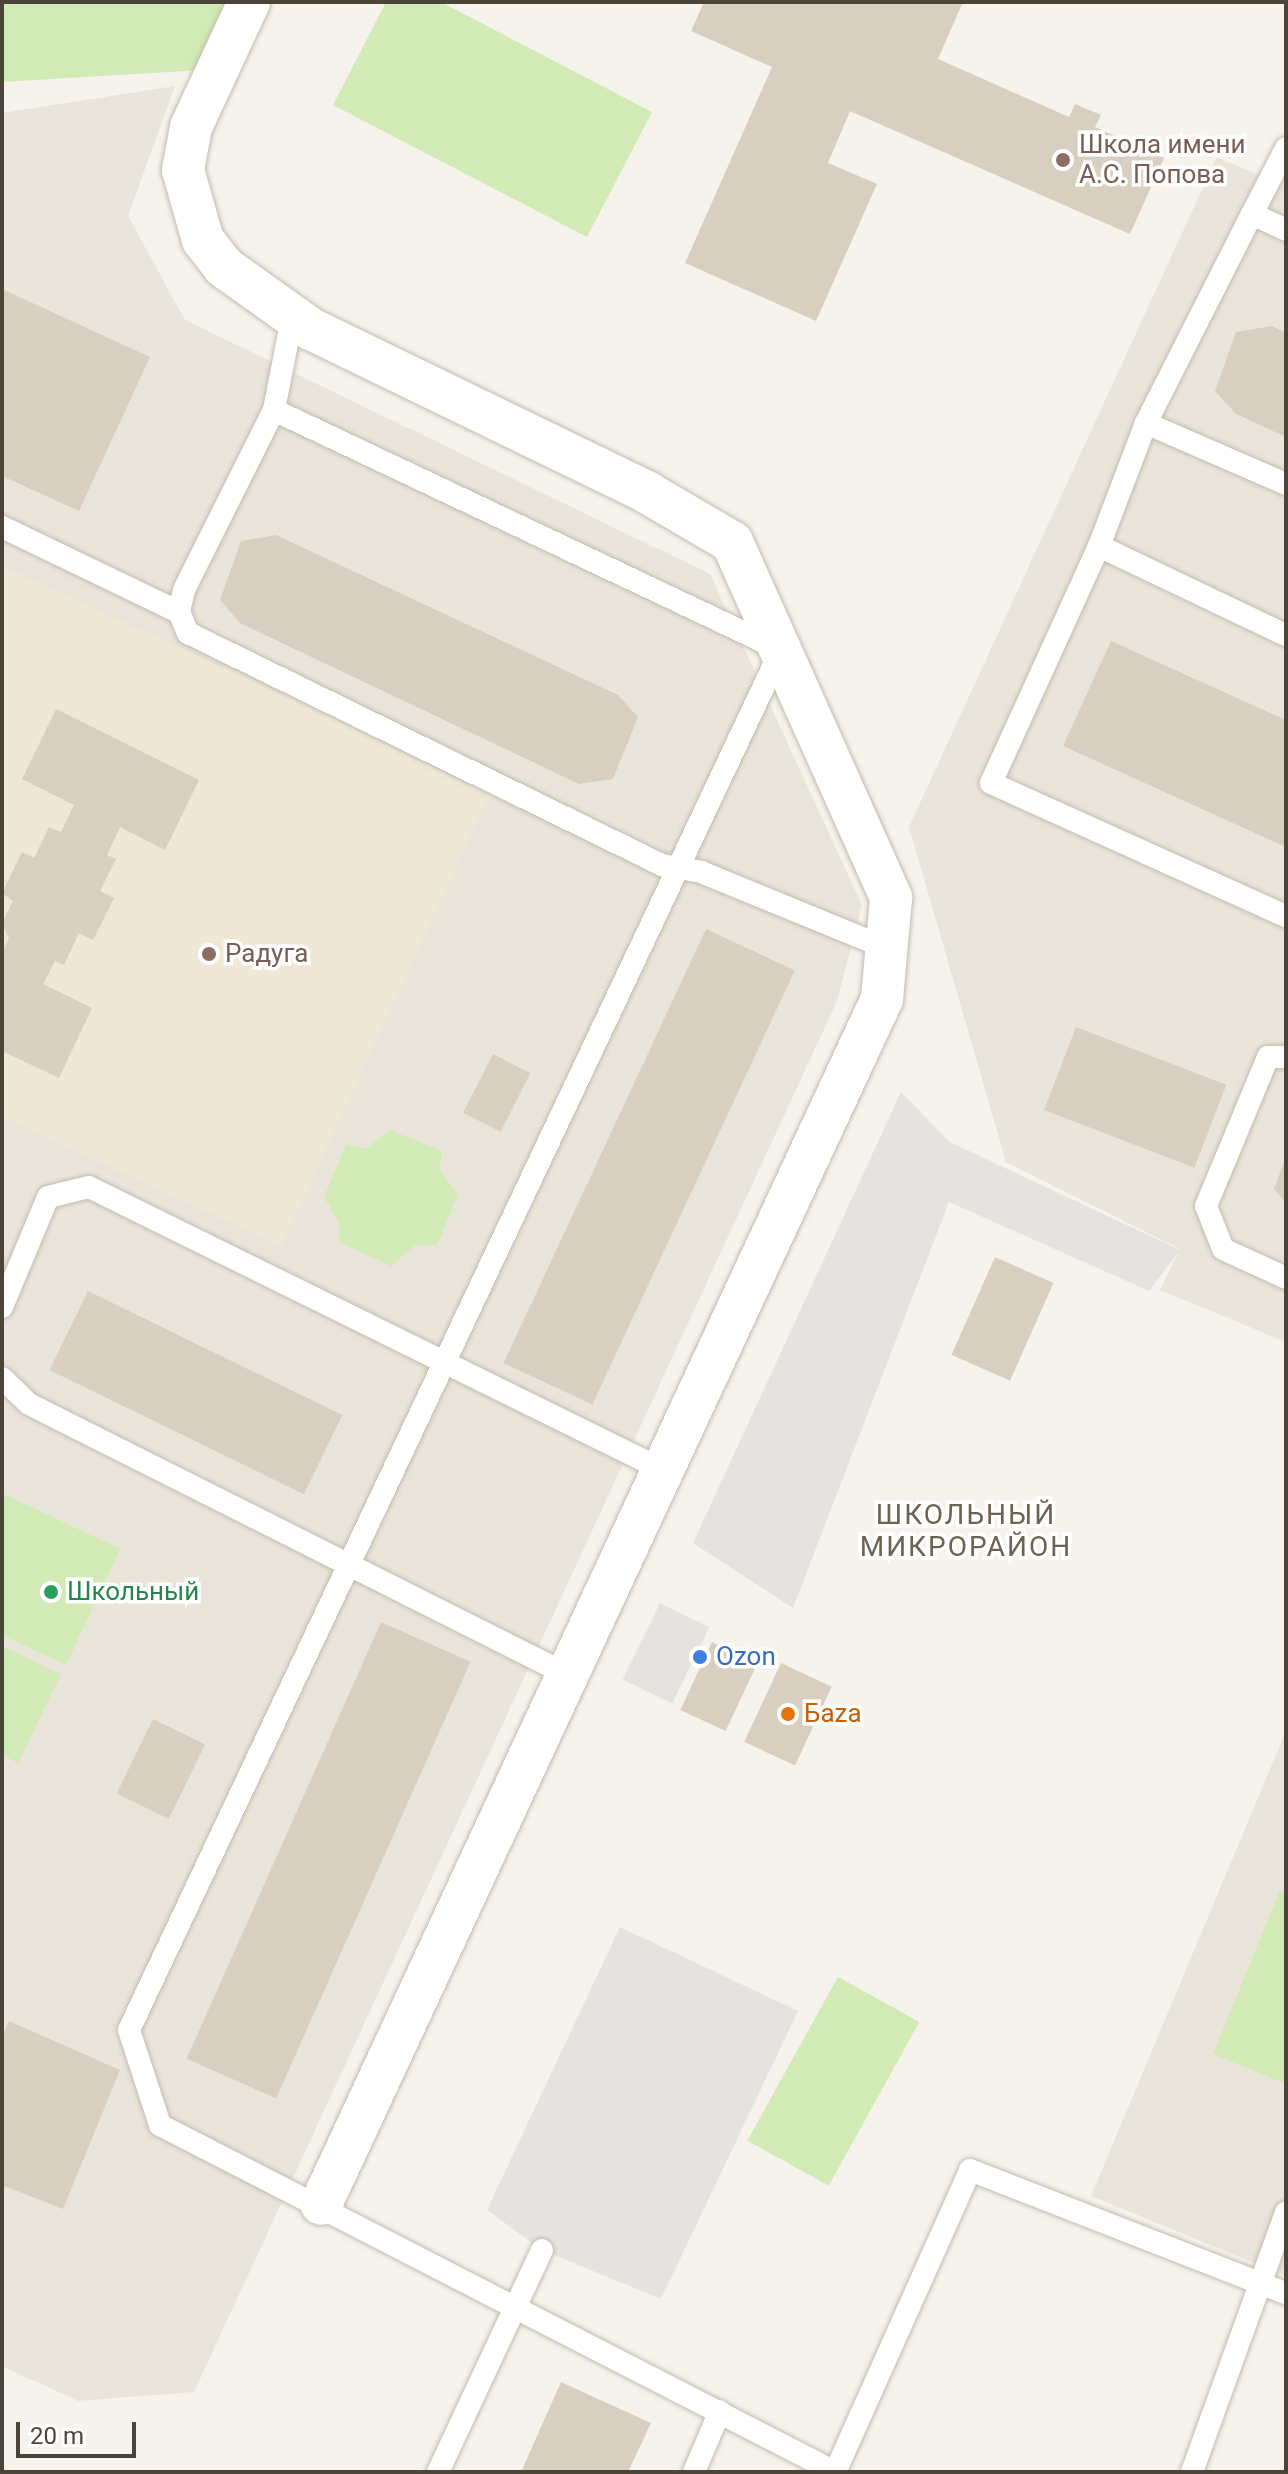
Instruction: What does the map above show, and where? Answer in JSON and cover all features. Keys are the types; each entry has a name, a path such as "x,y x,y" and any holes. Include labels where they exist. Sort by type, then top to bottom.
{"street":[{"path":"249,2 191,127 183,170 203,240 224,267 292,318 702,521 732,542 891,898 882,999 321,2204"}],"lane":[{"path":"1286,148 1146,423 1099,546 991,783 1286,916"},
{"path":"1252,214 1286,230"},
{"path":"179,612 274,410 292,318"},
{"path":"274,410 781,650 129,2030 160,2125 321,2204 836,2470 970,2170 1286,2293"},
{"path":"1146,423 1286,484"},
{"path":"2,527 179,612 188,633 206,647 678,868 886,948"},
{"path":"1099,546 1286,635"},
{"path":"1286,1057 1268,1057 1206,1206 1223,1249 1286,1278"},
{"path":"2,1307 48,1197 89,1187 661,1469"},
{"path":"2,1378 29,1404 566,1674"},
{"path":"1192,2472 1256,2281 1286,2212"},
{"path":"438,2472 542,2250"},
{"path":"694,2472 720,2411"}],"shaded area":[{"path":"175,86 128,216 185,320 710,574 862,905 837,1001 194,2392 78,2401 2,2366 2,113"},
{"path":"1217,157 1286,187 1286,1342 1160,1290 1180,1249 1006,1162 909,827"},
{"name":"Радуга","path":"2,566 491,791 281,1246 2,1117"},
{"path":"901,1092 950,1142 1180,1250 1149,1291 949,1202 793,1608 693,1543"},
{"path":"660,1603 709,1627 672,1704 623,1679"},
{"path":"1286,1731 1286,2276 1091,2196"},
{"path":"620,1927 798,2011 661,2299 542,2250 487,2210"}],"green space":[{"path":"2,2 231,2 202,70 2,82"},
{"path":"386,2 441,2 652,112 587,237 333,105"},
{"path":"390,1130 442,1151 439,1168 458,1195 437,1245 416,1245 391,1266 339,1242 339,1222 324,1197 346,1144 366,1149"},
{"name":"Школьный","path":"2,1493 120,1549 66,1665 2,1635"},
{"path":"2,1646 61,1674 18,1763 2,1755"},
{"path":"1280,1890 1286,1893 1286,2084 1213,2054"},
{"path":"838,1977 919,2022 829,2186 747,2141"}],"building":[{"name":"Школа имени А.С. Попова","path":"704,2 963,2 938,59 1069,117 1075,104 1101,115 1095,127 1164,158 1130,234 850,111 828,163 877,184 816,321 685,263 772,67 691,31"},
{"path":"2,289 150,357 79,511 2,476"},
{"path":"1272,326 1286,333 1286,437 1236,414 1215,391 1236,332"},
{"path":"276,535 618,695 638,717 613,779 579,784 240,623 220,600 241,541"},
{"path":"1111,641 1286,720 1286,847 1063,746"},
{"path":"56,709 199,780 165,850 120,827 107,855 116,859 100,891 114,898 93,940 79,933 64,965 55,961 43,984 92,1008 59,1078 2,1051 2,953 9,938 2,923 13,901 2,893 22,852 34,858 49,827 61,832 74,805 22,779"},
{"path":"706,929 795,970 592,1405 504,1363"},
{"path":"1076,1027 1226,1085 1194,1168 1044,1110"},
{"path":"493,1054 530,1073 500,1132 463,1113"},
{"path":"1286,1157 1286,1203 1274,1189"},
{"path":"995,1257 1053,1283 1010,1381 951,1355"},
{"path":"88,1291 342,1415 304,1494 49,1370"},
{"path":"381,1622 471,1662 276,2099 187,2059"},
{"path":"712,1642 757,1663 726,1731 680,1710"},
{"name":"Баza","path":"781,1663 832,1687 795,1766 744,1742"},
{"path":"153,1719 205,1744 169,1819 117,1794"},
{"path":"9,2021 120,2070 63,2209 2,2185 2,2038"},
{"path":"561,2382 651,2423 628,2472 521,2472"}],"place":[{"name":"Школа имени А.С. Попова","path":"1063,160"},
{"name":"Радуга","path":"209,954"},
{"name":"Школьный","path":"51,1592"},
{"name":"Ozon","path":"700,1657"},
{"name":"Баza","path":"788,1714"}],"district":[{"name":"ШКОЛЬНЫЙ МИКРОРАЙОН","path":"966,1531"}]}
